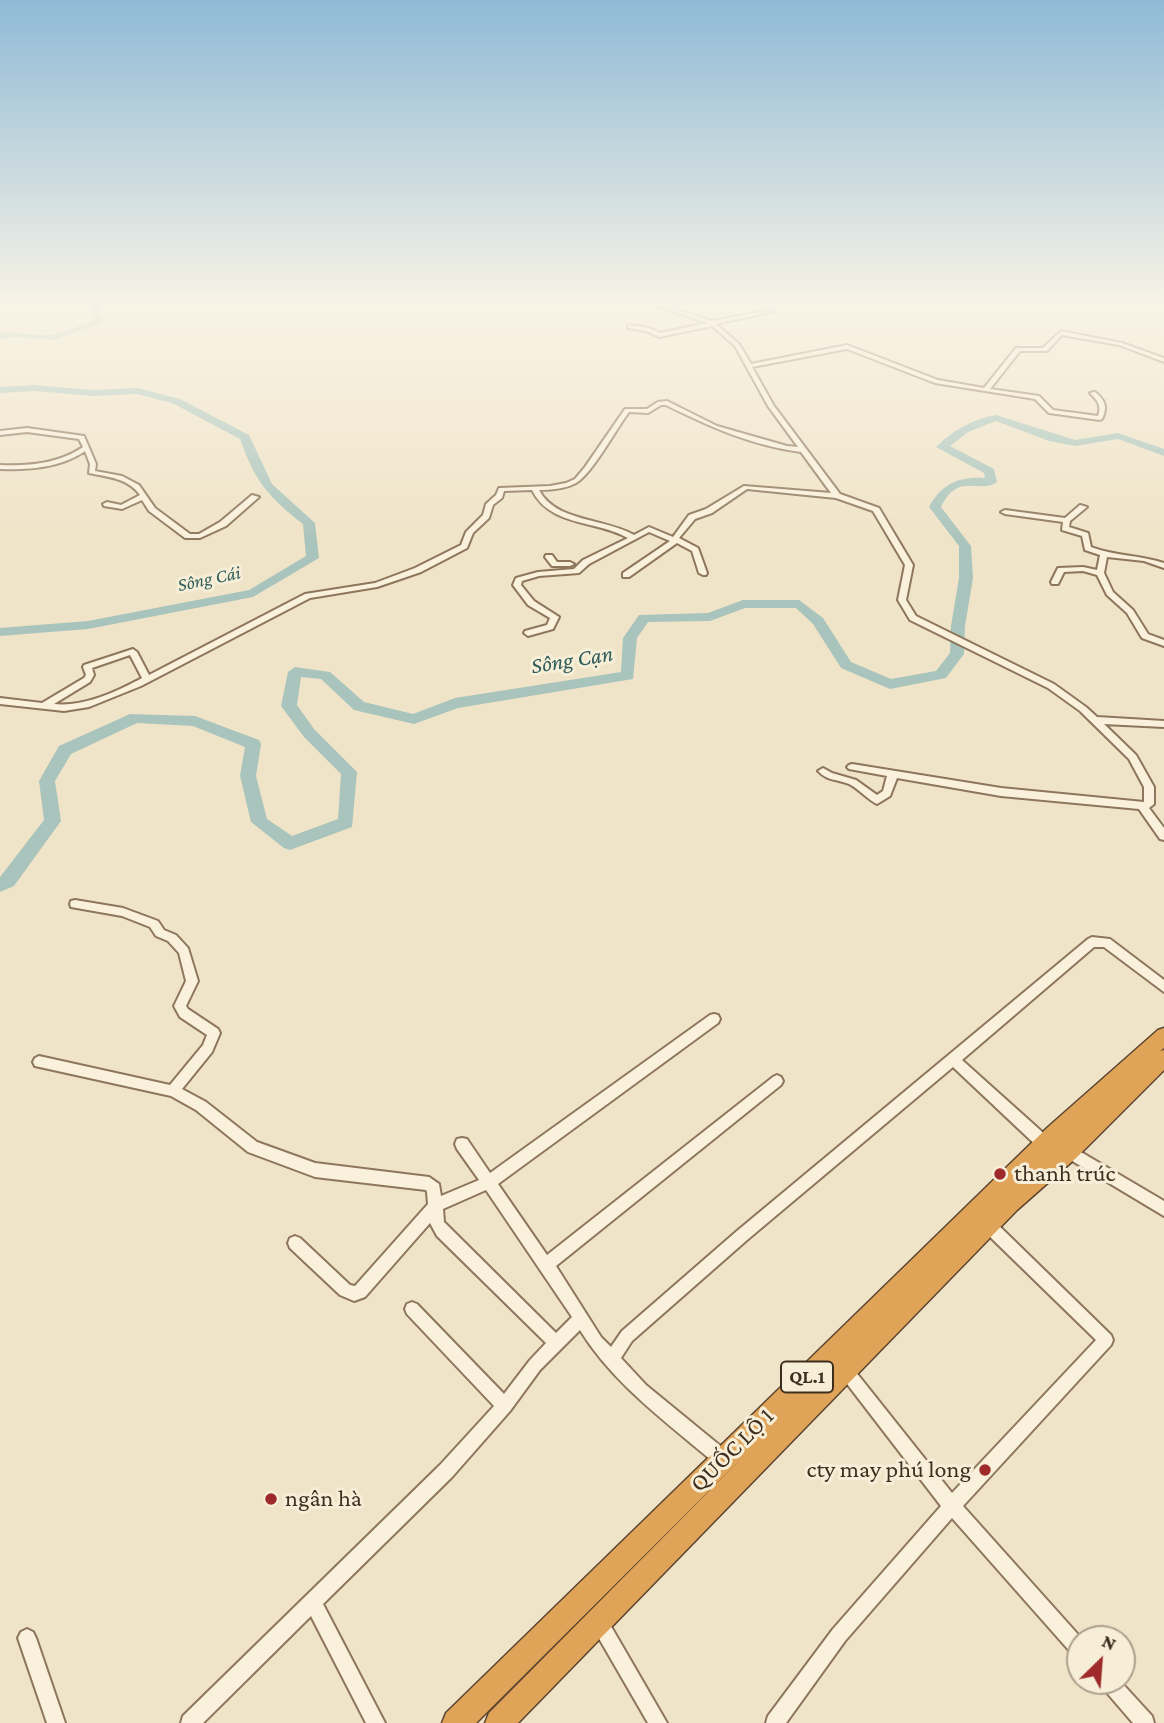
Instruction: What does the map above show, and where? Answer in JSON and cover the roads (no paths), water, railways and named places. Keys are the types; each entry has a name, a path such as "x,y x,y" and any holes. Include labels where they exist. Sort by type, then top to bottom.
{"highway":[{"name":"QUỐC LỘ 1","path":"456,1723 1045,1144 1164,1036"},
{"name":"QUỐC LỘ 1","path":"499,1723 598,1619 988,1225 1164,1058"},
{"path":"484,1695 499,1723"}],"street":[{"path":"759,382 771,406 837,496"},
{"path":"939,382 1037,397 1051,412 1100,418 1103,412 1101,400 1093,393"},
{"path":"985,390 994,382"},
{"path":"0,701 79,707 147,679 308,596 377,585 434,563 465,545 470,532 486,516 490,504 499,496 501,489 534,488 576,481 622,419 625,411 648,411 662,402 729,432 786,448 804,450"},
{"path":"0,433 27,430 82,437 93,464 91,472 120,477 138,487 142,497 180,532 198,537 242,511 255,497"},
{"path":"0,467 45,463 71,457 85,448"},
{"path":"626,575 676,540 692,517 709,511 746,487 837,496 876,510 909,565 902,600 905,609 913,618 1051,686 1096,720 1120,742 1140,768 1149,787 1150,800 1149,804 1142,806 1001,792 852,767"},
{"path":"534,488 542,503 550,508 615,528 634,538"},
{"path":"107,503 122,507 142,497"},
{"path":"1005,512 1068,514 1083,507"},
{"path":"1068,514 1065,528 1085,536 1088,548 1104,554 1145,559 1164,566"},
{"path":"528,633 550,627 555,617 531,603 517,585 517,581 538,574 576,571 583,564 649,529 695,550 703,572"},
{"path":"1104,554 1100,573 1110,593 1130,612 1145,636 1164,643"},
{"path":"549,557 555,565 583,564"},
{"path":"1055,582 1061,569 1083,569 1100,573"},
{"path":"43,706 87,680 90,675 87,667 133,652 147,679"},
{"path":"1096,720 1164,724"},
{"path":"823,771 829,776 853,782 877,800 887,793 893,774"},
{"path":"1142,806 1163,833"},
{"path":"75,905 138,917 172,938 184,951 192,981 180,1006 184,1013 214,1033 208,1048 173,1091"},
{"path":"611,1359 627,1336 664,1302 1091,942 1106,942 1164,987"},
{"path":"295,1243 345,1290 354,1294 360,1292 437,1205 489,1182 714,1019"},
{"path":"952,1058 1045,1144"},
{"path":"39,1062 173,1091 201,1106 253,1147 315,1170 422,1182 434,1189 437,1224 442,1231 556,1343"},
{"path":"547,1264 777,1081"},
{"path":"462,1144 547,1264 596,1342 641,1390 723,1459"},
{"path":"1069,1151 1164,1209"},
{"path":"775,1723 839,1635 952,1506 1106,1340 988,1225"},
{"path":"412,1309 505,1406"},
{"path":"190,1723 446,1471 505,1406 556,1343 581,1318"},
{"path":"846,1371 952,1506 1066,1634"},
{"path":"313,1602 376,1723"},
{"path":"598,1619 658,1723"},
{"path":"27,1638 51,1721"},
{"path":"1120,1695 1145,1723"}],"waterway":[{"name":"Sông Cái","path":"0,390 34,388 94,393 137,391 176,401 245,437 267,487 309,523 313,558 253,593 88,625 0,632"},
{"name":"Sông Cạn","path":"0,885 8,881 53,821 47,781 65,750 135,718 195,721 253,744 248,776 259,822 290,843 346,823 349,772 309,733 289,706 295,672 325,675 359,706 414,719 455,703 628,676 630,638 644,618 710,617 743,604 799,604 818,621 846,665 890,684 941,675 957,654 958,626 966,578 965,546 935,507 951,487 965,482 991,482 990,471 942,447 964,430 982,421 996,418 1075,443 1118,436 1135,440 1164,453"}],"place":[{"name":"thanh trúc","path":"1000,1174"},
{"name":"cty may phú long","path":"985,1470"},
{"name":"ngân hà","path":"271,1499"}]}
